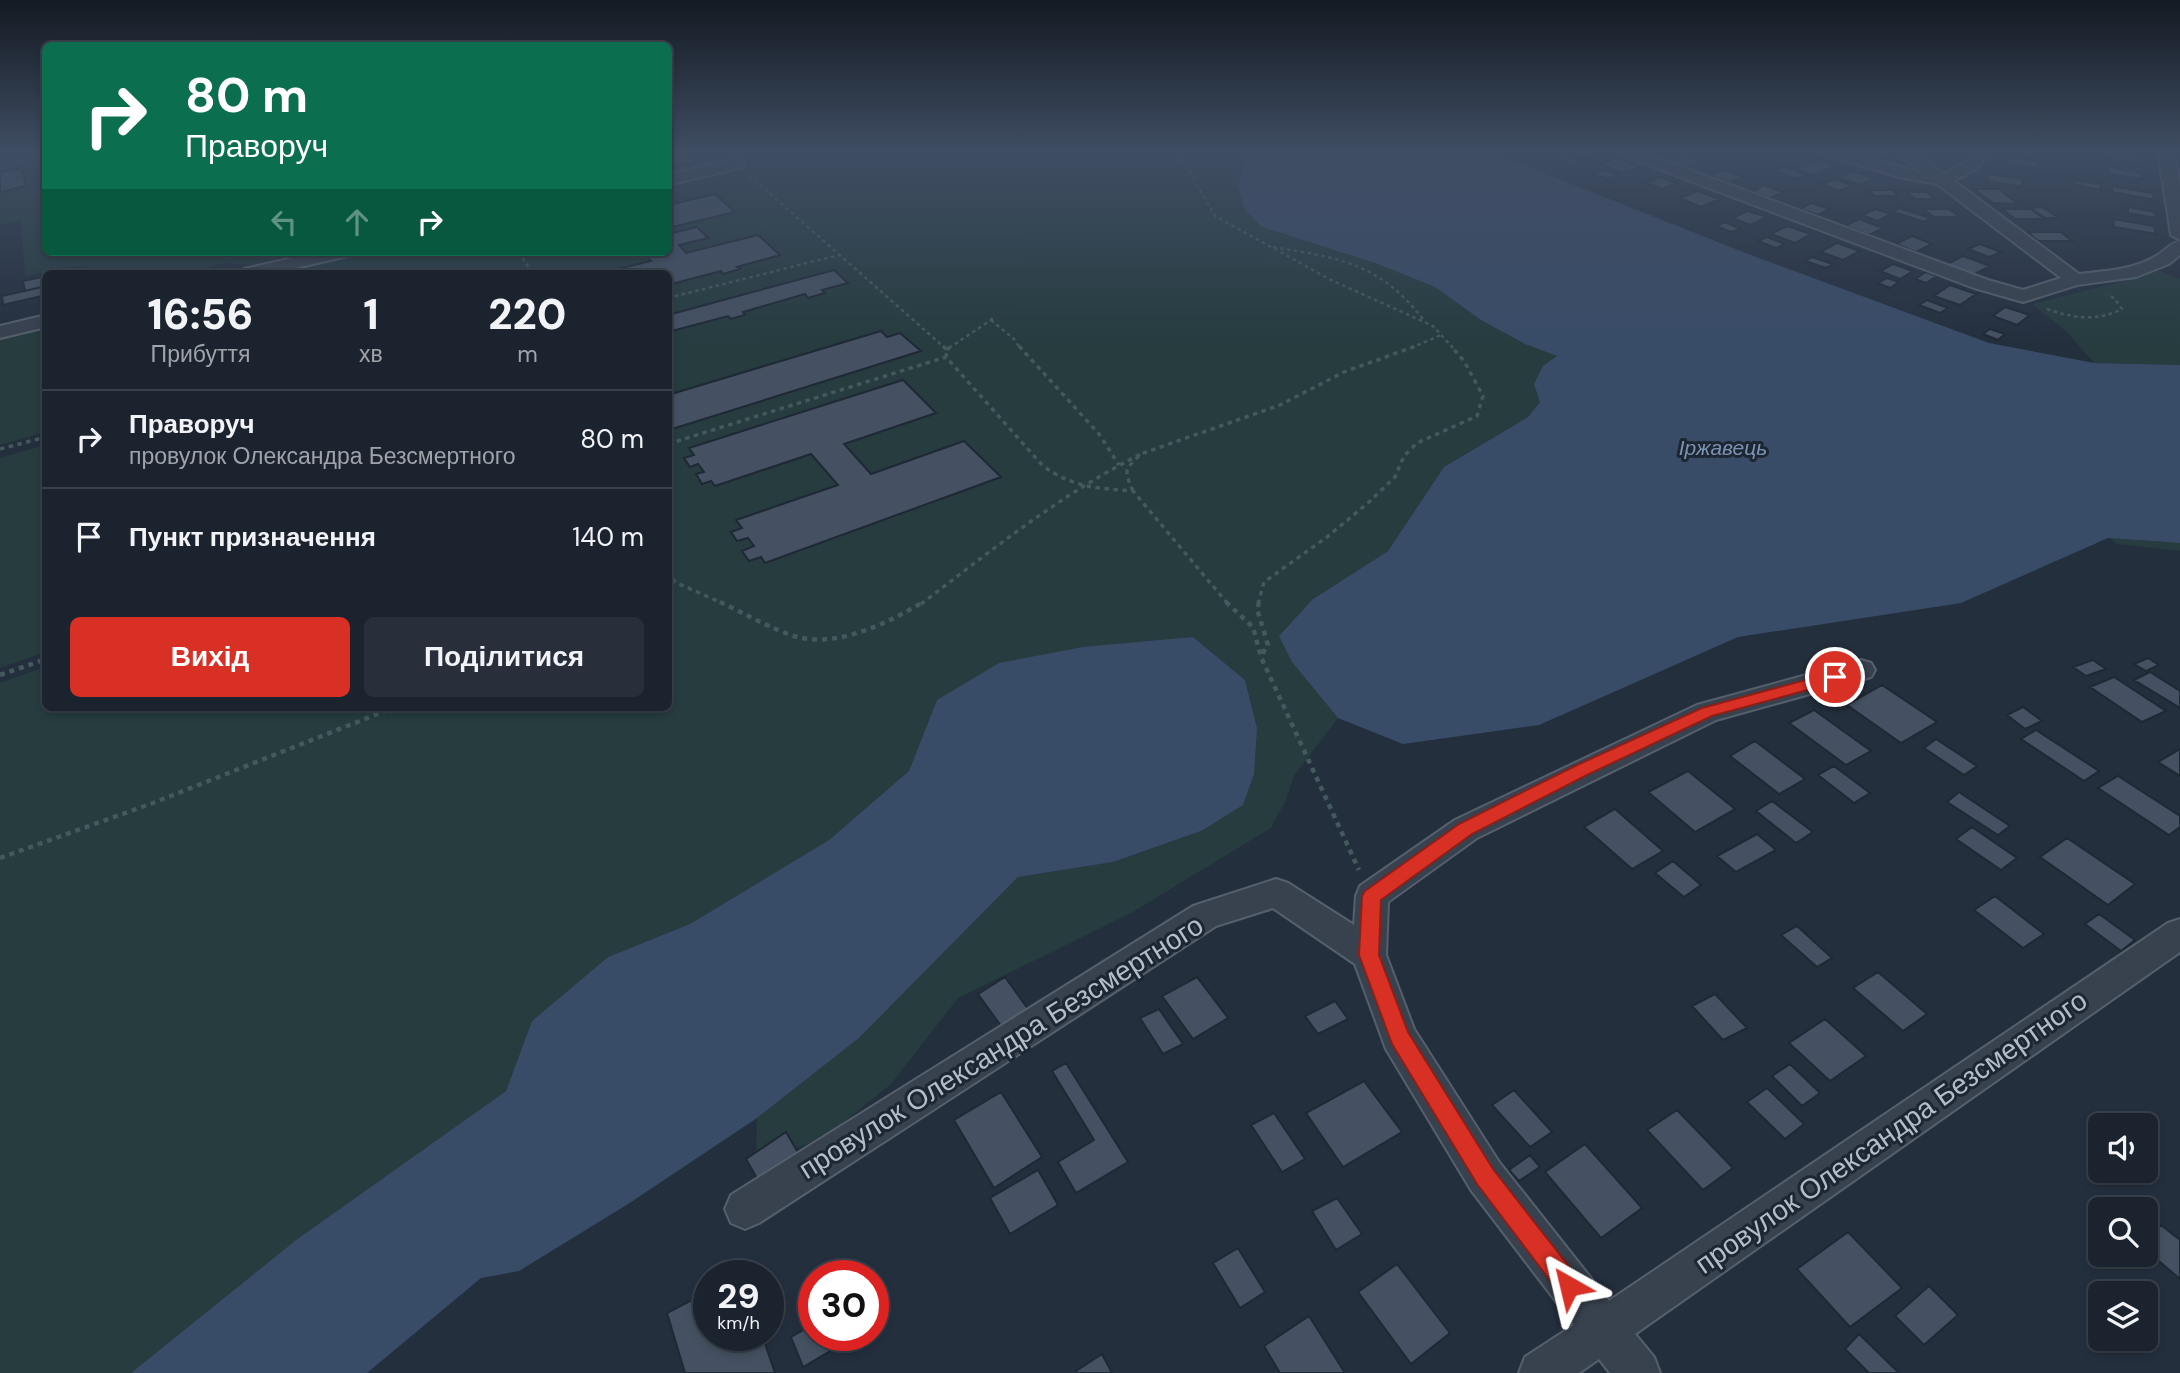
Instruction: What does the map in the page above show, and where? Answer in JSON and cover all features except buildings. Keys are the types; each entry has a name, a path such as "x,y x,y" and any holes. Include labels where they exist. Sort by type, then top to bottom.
{"street":[{"path":"1796,215 1980,284 2024,296 2074,280 2130,273 2162,260 2180,246"},
{"path":"1988,215 2074,280"},
{"path":"2177,215 2180,234"},
{"path":"263,270 324,256"},
{"path":"0,332 42,322"},
{"path":"1638,1373 1485,1177 1399,1037 1369,955 1372,896 1466,829 1707,712 1861,670"},
{"name":"провулок Олександра Безсмертного","path":"745,1209 1205,916 1276,893 1319,919 1369,955"},
{"name":"провулок Олександра Безсмертного","path":"1541,1373 2180,933"}],"path":[{"path":"795,215 947,350"},
{"path":"1214,215 1331,280 1424,320"},
{"path":"1261,657 1268,645 1257,609 1264,582 1327,537 1368,503 1395,477 1404,456 1417,443 1476,416 1483,396 1464,361 1391,282 1366,268 1309,252 1266,246"},
{"path":"672,297 840,255"},
{"path":"2024,296 2034,304 2056,312 2089,318 2108,318 2122,309 2114,298 2074,280"},
{"path":"946,357 951,345 977,329 984,324 992,318 990,319 1000,326 1014,339 1024,355 1099,435 1119,465"},
{"path":"672,577 675,582 796,637 837,639 869,628 921,604 1017,529 1119,465 1141,454 1280,405 1344,372 1441,335"},
{"path":"672,443 946,357"},
{"path":"946,357 1043,466 1070,484 1133,491"},
{"path":"0,449 42,438"},
{"path":"1141,454 1127,467 1126,475 1133,491 1225,601 1253,627 1261,657 1372,896"},
{"path":"0,675 42,660"},
{"path":"0,858 153,803 385,711"}],"green space":[{"path":"0,215 42,215 42,256 293,256 250,265 224,263 202,270 96,270 74,267 42,270 42,272 25,276 21,220 0,224"},
{"path":"672,215 1255,215 1262,227 1378,264 1435,287 1481,320 1525,344 1558,356 1534,384 1540,402 1528,417 1444,467 1388,551 1313,599 1292,662 1338,718 1294,776 1286,800 1271,828 1131,913 958,998 891,1084 824,1138 756,1162 757,1118 859,1038 1018,877 1113,862 1201,831 1257,728 1245,680 1193,637 937,700 909,771 829,840 690,924 608,957 532,1021 506,1091 296,1240 131,1373 0,1373 0,683 42,668 42,711 672,711 672,270 279,270 338,256 672,256"},
{"path":"2157,270 2180,279 2180,365 2094,363 2067,332 2032,304 2129,280"},
{"path":"42,327 42,433 0,445 0,337"},
{"path":"42,446 42,653 0,668 0,458"},
{"path":"2109,538 2180,543 2180,551 2117,544"}],"water":[{"name":"Іржавець","path":"1250,215 1650,215 1989,343 2094,363 2180,365 2180,543 2108,538 1961,603 1738,637 1539,725 1403,744 1338,718 1292,662 1279,636 1313,599 1388,551 1444,467 1528,417 1540,402 1534,384 1543,366 1557,356 1525,344 1481,320 1435,287 1378,264 1262,227"},
{"path":"1193,637 1245,680 1257,728 1254,774 1243,805 1201,831 1113,862 1018,877 859,1038 757,1118 628,1204 519,1271 481,1278 367,1373 131,1373 296,1240 506,1091 532,1021 608,957 690,924 829,840 909,771 937,700 999,663 1083,647"}],"route":[{"path":"1569,1286 1485,1177 1399,1037 1369,955 1372,896 1466,829 1581,771 1707,712 1835,677"}]}
